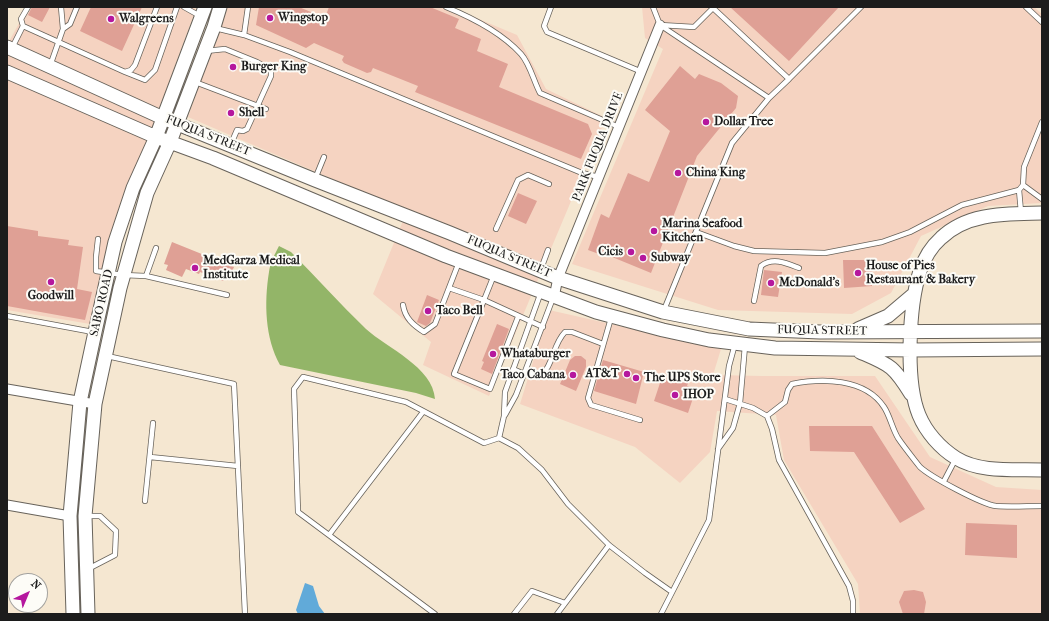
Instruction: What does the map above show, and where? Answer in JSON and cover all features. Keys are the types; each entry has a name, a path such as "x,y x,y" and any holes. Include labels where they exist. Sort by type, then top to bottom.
{"main road":[{"name":"SABO ROAD","path":"88,614 85,516 95,404 105,356 123,275 147,192 170,142 214,27 220,7"},
{"name":"SABO ROAD","path":"73,614 70,516 80,402 95,332 115,242 133,188 156,137 204,12"},
{"name":"FUQUA STREET","path":"9,48 163,118 315,180 450,233 558,278 663,312 749,329 852,332 1042,331"},
{"path":"38,86 50,66"},
{"name":"FUQUA STREET","path":"7,72 156,137 309,198 459,261 554,297 611,316 663,330 775,348 911,350 1042,349"},
{"path":"309,198 315,180"},
{"path":"1042,214 992,215 965,223 941,238 926,258 914,294 911,331 911,377 914,398 919,415 929,433 943,448 956,458 974,466 1001,469 1042,470"},
{"path":"852,332 888,316 914,294"},
{"path":"663,312 663,330"},
{"path":"737,326 740,343"},
{"path":"853,349 886,363 900,377 914,398"},
{"path":"70,516 85,516"}],"street":[{"name":"PARK FUQUA DRIVE","path":"554,297 558,278 660,25"},
{"name":"PARK FUQUA DRIVE","path":"541,292 558,278"},
{"path":"7,389 95,404"},
{"path":"7,505 70,516"}],"lane":[{"path":"9,48 22,26 21,20 28,7"},
{"path":"50,66 64,29 61,7"},
{"path":"64,29 70,24 77,7"},
{"path":"125,72 131,70 134,65 157,7"},
{"path":"22,26 145,80 149,78 155,70 177,7"},
{"path":"184,7 204,12"},
{"path":"244,35 248,7"},
{"path":"446,7 474,18 499,35 522,55 540,93 619,127"},
{"path":"550,7 544,26 547,32 642,72"},
{"path":"653,7 660,25 769,98"},
{"path":"663,312 732,143 769,98 862,7"},
{"path":"1026,7 1042,22"},
{"path":"660,25 694,28 713,8 789,79"},
{"path":"214,27 244,35 290,52 582,173 599,177"},
{"path":"205,51 225,49 258,62 270,70 271,76 247,129 244,131 237,130 230,145"},
{"path":"193,82 266,109"},
{"path":"696,232 734,246 754,251 826,253 882,242 910,232 962,205 1019,190 1023,185 1024,168 1042,122"},
{"path":"315,180 324,157"},
{"path":"496,229 518,180 528,175 549,184"},
{"path":"1023,185 1042,199"},
{"path":"1019,190 1021,214"},
{"path":"98,239 96,270 108,274 146,276 227,295"},
{"path":"146,276 156,248"},
{"path":"540,270 548,250"},
{"path":"403,305 405,315 408,318 424,332 428,330 435,324 459,261"},
{"path":"754,301 761,266 767,262 774,261 785,262 798,268"},
{"path":"495,274 454,374 490,389 518,317"},
{"path":"449,288 484,300 542,328"},
{"path":"499,438 504,416 505,392 541,292"},
{"name":"PARK FUQUA DRIVE","path":"504,416 524,374 554,297"},
{"path":"7,316 95,332"},
{"path":"611,316 588,398 591,405 640,420"},
{"path":"513,369 524,374 543,374 548,368 560,337 565,332 572,332 603,344"},
{"path":"661,614 709,520 729,366 740,343"},
{"path":"717,450 733,428 740,403 740,343"},
{"path":"105,356 234,384 245,614"},
{"path":"435,614 298,512 294,389 303,377 406,402 484,443 499,438 518,448 542,470 568,504 609,545 644,573 672,592"},
{"path":"767,416 786,402 788,390 792,384 803,382 835,382 859,386 883,404 897,437 921,467 944,482 980,501 996,506 1042,506"},
{"path":"725,399 753,408 767,416 772,429 779,460 849,586 853,601 853,614"},
{"path":"329,535 424,412"},
{"path":"145,501 153,423"},
{"path":"150,457 238,466"},
{"path":"944,482 956,458"},
{"path":"85,516 100,516 116,531 115,555 86,570"},
{"path":"557,614 609,545"},
{"path":"514,614 532,591 565,603"}],"shaded area":[{"path":"28,7 192,7 196,9 113,234 90,324 7,310 7,45"},
{"path":"225,7 450,7 517,35 546,89 606,118 489,396 423,365 431,342 373,294 407,211 188,117 223,18"},
{"path":"642,7 1034,7 1042,14 1042,203 988,206 921,236 891,293 852,314 718,310 572,264 663,49 645,38"},
{"path":"549,310 721,349 713,375 875,376 930,457 996,487 1042,490 1042,614 860,614 858,584 784,460 776,415 717,411 710,452 680,483 635,447 520,404"}],"green space":[{"path":"279,246 291,252 366,329 408,359 418,368 426,377 432,388 435,399 416,393 280,365 271,343 266,308 267,284 270,269"}],"water":[{"path":"305,583 313,586 319,606 325,614 298,614 296,610"}],"building":[{"path":"32,7 50,7 42,22 28,15"},
{"name":"Walgreens","path":"91,7 142,7 122,51 80,31"},
{"path":"259,7 299,7 325,18 329,7 430,7 459,19 455,28 481,39 477,51 508,64 499,87 588,124 592,134 581,159 415,92 418,86 373,68 371,72 367,73 344,63 342,60 344,56 314,43 306,48 256,25"},
{"path":"730,7 839,7 789,61"},
{"path":"680,66 695,79 699,74 721,83 738,96 736,108 697,156 651,273 600,252 599,254 588,250 601,214 609,218 628,173 649,182 670,131 645,110"},
{"path":"518,193 537,201 526,224 508,216"},
{"path":"7,226 38,231 38,236 69,240 68,245 83,247 77,289 92,292 85,320 7,306"},
{"path":"172,242 234,267 228,280 224,279 223,281 200,272 199,274 186,269 182,277 166,270 168,265 164,264"},
{"name":"House of Pies Restaurant & Bakery","path":"843,260 871,260 872,286 844,288"},
{"name":"McDonald's","path":"764,270 782,272 778,297 761,295"},
{"name":"Taco Bell","path":"427,295 439,300 430,323 426,326 417,322"},
{"name":"Whataburger","path":"497,324 509,329 492,374 481,369 484,362 482,361"},
{"name":"Taco Cabana","path":"575,356 581,356 586,360 586,367 576,391 560,384 570,360"},
{"path":"603,360 644,372 636,404 594,391"},
{"name":"IHOP","path":"663,374 688,383 687,386 696,389 688,413 654,401"},
{"path":"809,426 872,426 925,509 900,523 854,452 810,451"},
{"path":"966,523 1017,525 1017,558 965,555"},
{"path":"914,590 923,592 926,602 924,614 903,614 899,602 904,591"}],"place":[{"name":"Wingstop","path":"270,18"},
{"name":"Walgreens","path":"111,19"},
{"name":"Burger King","path":"233,67"},
{"name":"Shell","path":"231,113"},
{"name":"Dollar Tree","path":"706,122"},
{"name":"China King","path":"678,173"},
{"name":"Marina Seafood Kitchen","path":"654,231"},
{"name":"Cicis","path":"631,252"},
{"name":"Subway","path":"643,258"},
{"name":"MedGarza Medical Institute","path":"195,268"},
{"name":"House of Pies Restaurant & Bakery","path":"858,273"},
{"name":"Goodwill","path":"51,282"},
{"name":"McDonald's","path":"771,283"},
{"name":"Taco Bell","path":"428,311"},
{"name":"Whataburger","path":"493,354"},
{"name":"AT&T","path":"627,374"},
{"name":"Taco Cabana","path":"573,375"},
{"name":"The UPS Store","path":"636,378"},
{"name":"IHOP","path":"675,395"}]}
